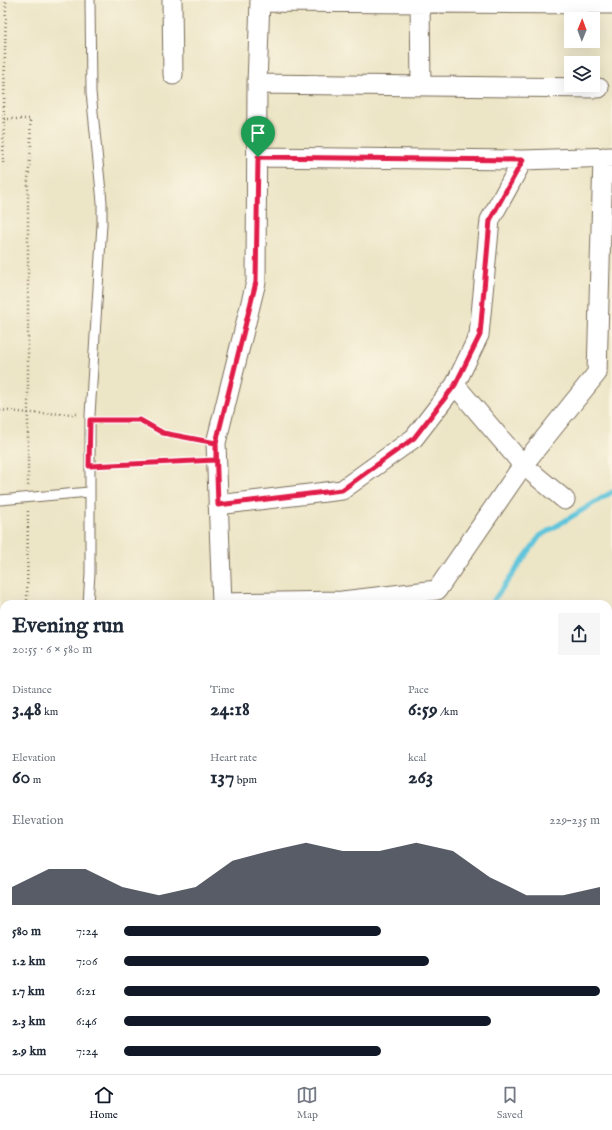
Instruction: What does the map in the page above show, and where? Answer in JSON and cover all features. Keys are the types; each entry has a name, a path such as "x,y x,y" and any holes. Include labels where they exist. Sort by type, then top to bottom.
{"street":[{"path":"172,0 173,75"},
{"path":"222,600 216,451 256,282 258,157 257,84 260,1 420,1 612,4"},
{"path":"420,1 421,86"},
{"path":"257,84 564,88"},
{"path":"258,157 523,160 608,157 597,374 523,465 437,590 358,600"},
{"path":"218,505 342,490 414,438 455,385 480,335 490,220 523,160"},
{"path":"455,385 523,465 565,500"}],"lane":[{"path":"88,600 90,573 90,417 102,224 102,202 91,92 90,0"},
{"path":"0,500 89,492"}],"path":[{"path":"3,163 6,0"},
{"path":"4,119 30,119 31,146 28,180 29,413 27,600"},
{"path":"0,410 140,420 163,433 216,451"},
{"path":"89,466 216,451"}],"waterway":[{"path":"494,600 540,536 612,492"}],"route":[{"path":"258,157 256,282 216,443 216,460 89,466 90,420 140,420 148,423 163,433 216,443 218,505 342,490 414,438 455,385 480,335 490,220 523,160 258,157"}]}
